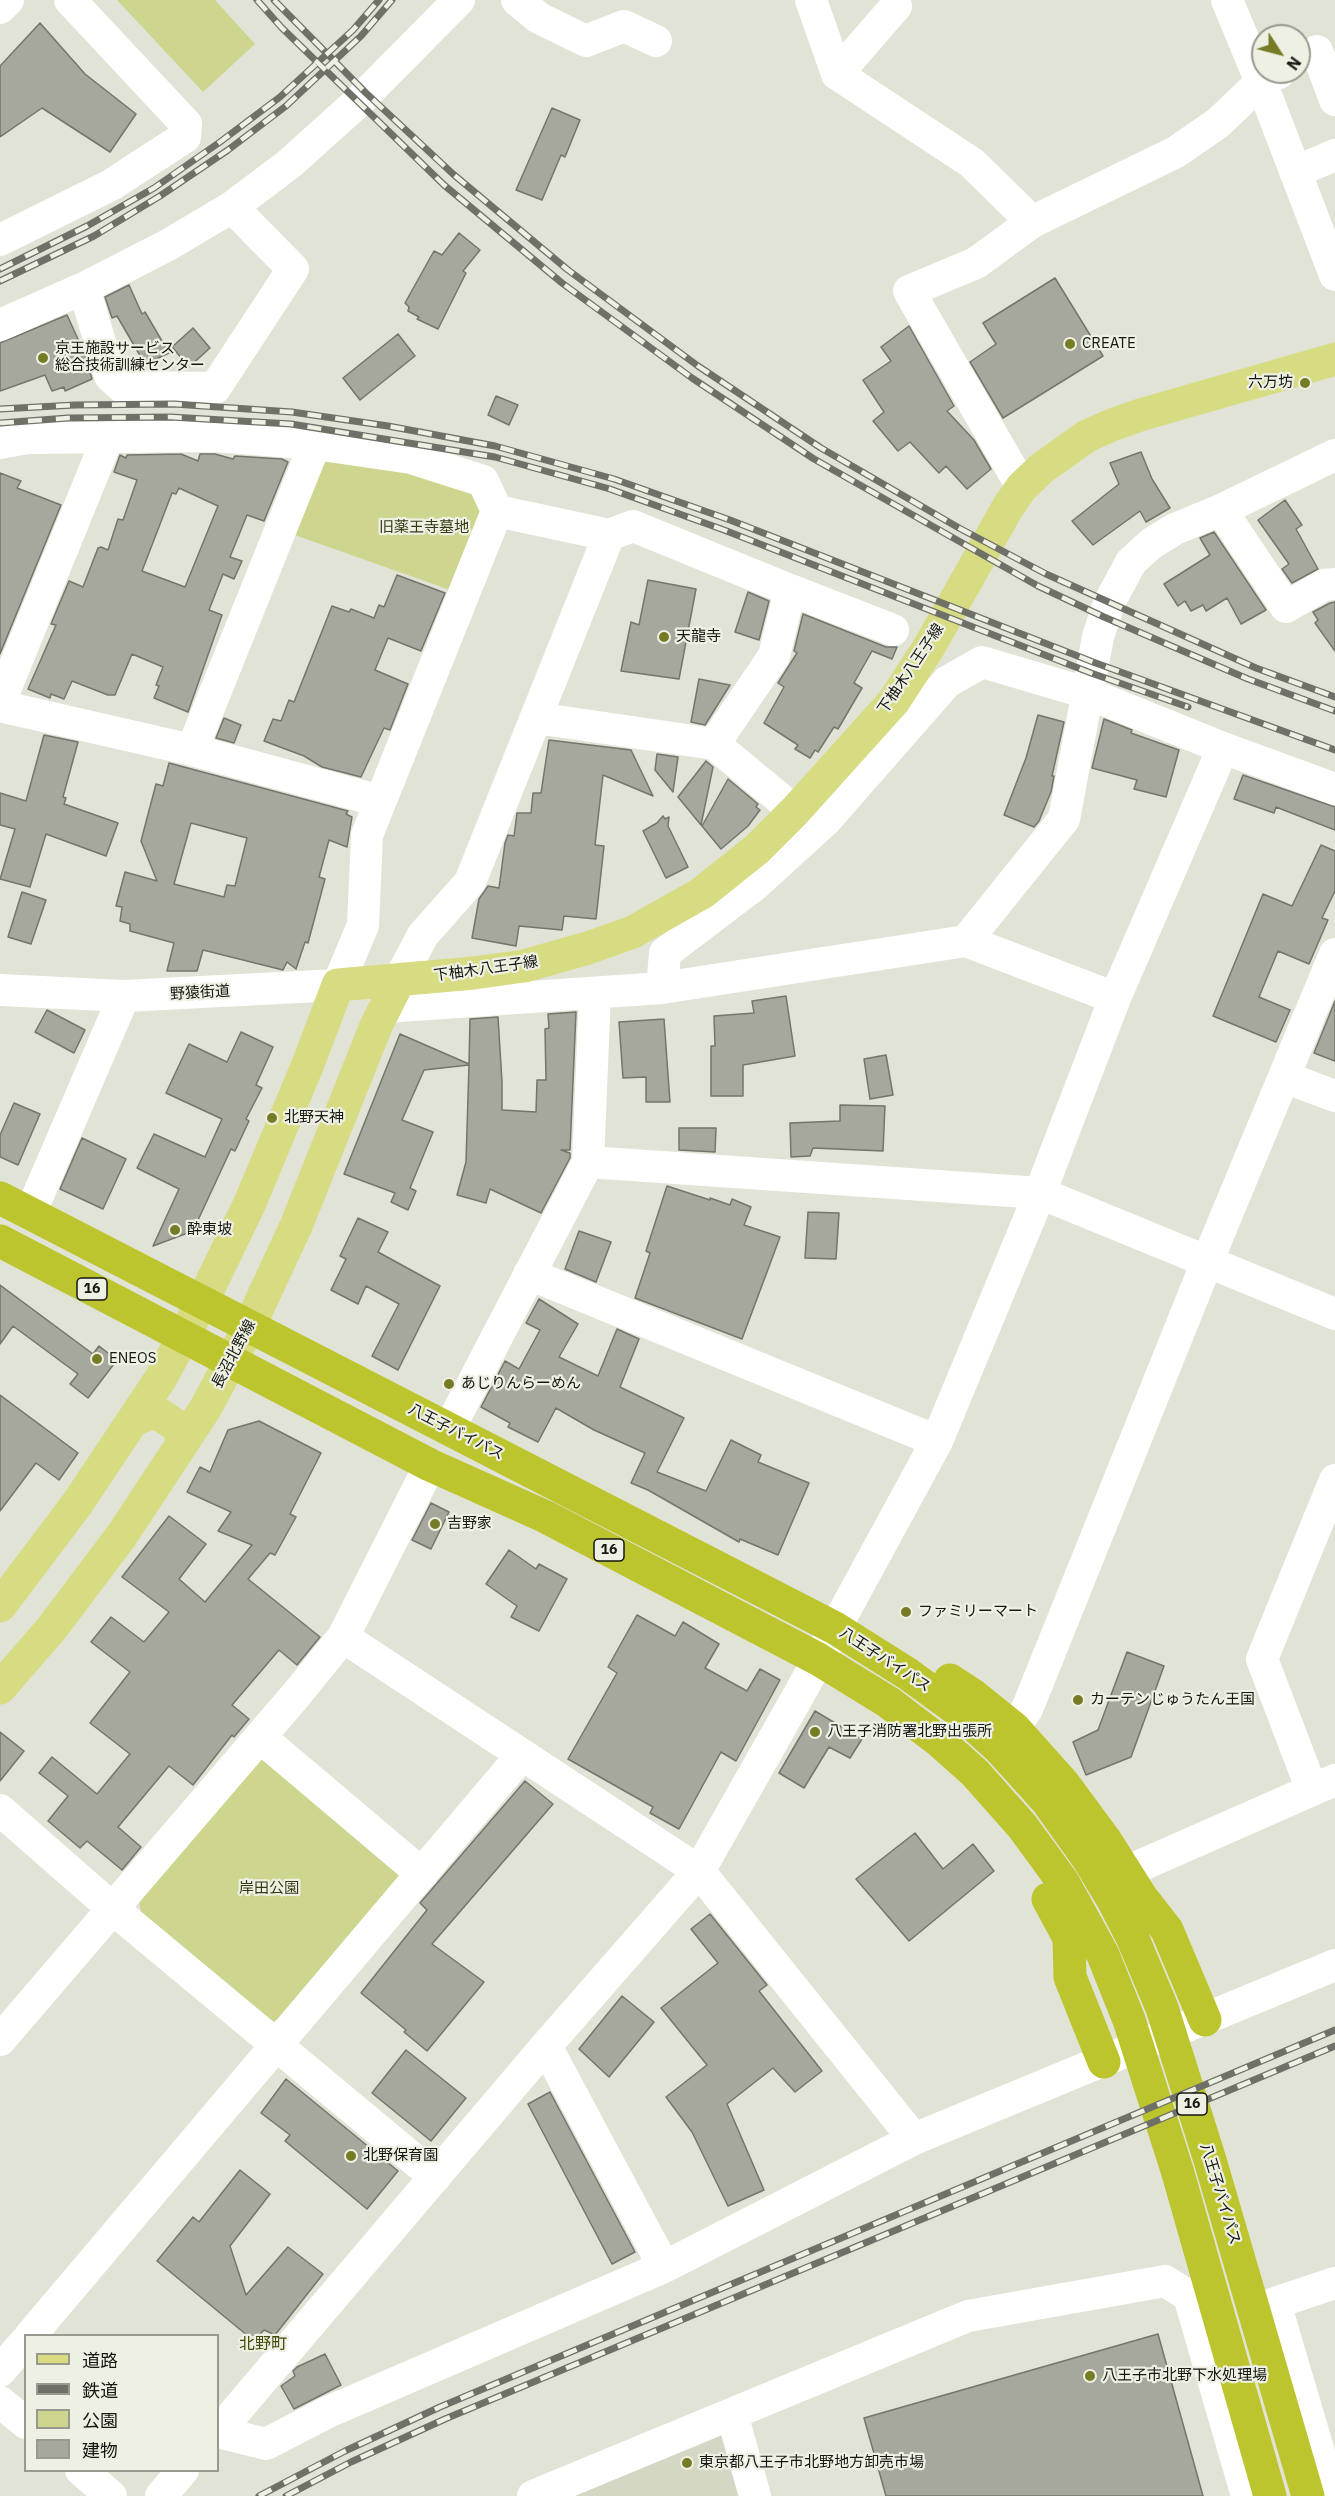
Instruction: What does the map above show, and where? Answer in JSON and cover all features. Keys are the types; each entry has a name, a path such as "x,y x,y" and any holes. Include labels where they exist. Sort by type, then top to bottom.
{"highway":[{"name":"八王子バイパス","path":"0,1198 835,1628 908,1674 956,1709 999,1748 1047,1801 1089,1860 1133,1939 1162,2008 1210,2160 1308,2496"},
{"name":"16","path":"3,1249 183,1337 430,1464 546,1517 818,1659 888,1702 938,1740 975,1773 1022,1826 1063,1882 1085,1918 1103,1955 1136,2041 1177,2170 1270,2496"},
{"path":"835,1628 872,1634 894,1645 973,1695 1014,1728 1064,1784 1106,1841 1142,1898 1167,1930 1202,2021"},
{"path":"818,1659 839,1695 874,1718 926,1758 963,1791 1005,1839 1045,1894 1070,1938 1070,1977 1107,2061"}],"main road":[{"name":"下柚木八王子線","path":"392,994 524,966 588,948 633,932 693,898 757,849 795,811 894,701 929,647 994,531 1022,488 1042,468 1087,436 1112,425 1335,359"},
{"name":"野猿街道","path":"338,985 392,994"},
{"path":"0,1606 77,1504 158,1384 202,1302 249,1205 308,1064 338,985"},
{"name":"長沼北野線","path":"0,1688 52,1628 95,1572 153,1490 231,1362 296,1226 392,994"},
{"path":"134,1420 148,1414 159,1414 177,1426 182,1444"}],"street":[{"path":"0,8 8,0"},
{"path":"0,240 111,185 185,137 186,124 70,0"},
{"path":"0,325 84,288 168,245 232,207 289,164 358,102 459,0"},
{"path":"517,0 539,18 586,41 624,26 656,41"},
{"path":"811,0 837,74 972,164 1032,222"},
{"path":"1227,0 1251,42"},
{"path":"837,74 896,6"},
{"path":"1317,52 1335,100"},
{"path":"1022,488 909,291 976,263 1032,222 1176,152 1218,123 1263,84"},
{"path":"1273,84 1295,172 1335,275"},
{"path":"1295,172 1335,155"},
{"path":"84,288 110,375 122,387 215,388 293,269 232,207"},
{"path":"0,443 27,438 216,436 315,444 411,458 483,481 497,511 367,835 363,925 338,985"},
{"path":"108,437 0,704 192,750 380,801"},
{"path":"192,750 315,444"},
{"path":"966,941 1064,819 1098,637 1118,584 1131,562 1152,543 1175,529 1221,510 1335,455"},
{"path":"1221,510 1286,607 1324,585 1335,584"},
{"path":"497,511 609,535 633,526 893,630"},
{"path":"609,535 470,882 423,935 392,994 595,993 662,988 966,941 1115,998"},
{"path":"714,744 774,656 790,590"},
{"path":"662,988 665,953 756,884 826,820 947,682 982,662 1087,693 1223,748 1335,789"},
{"path":"536,718 714,744 795,811"},
{"path":"219,2431 546,2046 699,1871 937,1440 1040,1193 1115,998 1223,748"},
{"path":"1014,1728 1027,1709 1207,1262 1335,954"},
{"name":"野猿街道","path":"0,990 124,996 338,985"},
{"path":"449,1429 588,1162 595,993"},
{"path":"30,1214 124,996"},
{"path":"1284,1077 1335,1096"},
{"path":"588,1162 1040,1193 1335,1314"},
{"path":"530,1274 937,1440"},
{"path":"0,2040 343,1637 430,1464"},
{"path":"1126,1872 1323,1785 1262,1659 1335,1480"},
{"path":"343,1637 699,1871 914,2139"},
{"path":"260,1737 422,1874"},
{"path":"32,2334 521,1756"},
{"path":"0,1810 113,1909 435,2177"},
{"path":"219,2432 266,2444 328,2412 664,2267 914,2139 1335,1965"},
{"path":"546,2046 664,2267"},
{"path":"533,2496 968,2316 1165,2281 1189,2296 1247,2496"},
{"path":"1332,2496 1275,2303 1335,2283"},
{"path":"0,2371 24,2343"},
{"path":"0,2402 24,2421"},
{"path":"732,2414 754,2496"},
{"path":"83,2472 111,2496"},
{"path":"161,2496 181,2472"}],"shaded area":[{"name":"東京都八王子市北野地方卸売市場","path":"723,2430 741,2496 562,2496"}],"green space":[{"path":"117,0 215,0 255,44 203,92"},
{"name":"旧薬王寺墓地","path":"331,457 414,473 479,493 486,510 453,591 289,533 314,467"},
{"name":"岸田公園","path":"261,1751 406,1876 283,2019 273,2021 266,2018 141,1912 139,1900"}],"building":[{"path":"40,23 85,74 136,114 110,152 42,108 0,137 0,66"},
{"path":"552,108 580,120 565,157 561,155 542,200 516,190"},
{"path":"459,233 480,250 463,271 466,273 438,329 417,319 419,317 408,311 409,307 405,303 434,251 442,255"},
{"path":"1055,278 1103,356 1003,418 970,362 996,344 983,323"},
{"path":"129,285 142,314 145,312 169,353 145,364 117,316 112,318 105,297"},
{"name":"京王施設サービス 総合技術訓練センター","path":"67,315 84,352 92,379 65,391 64,387 52,391 45,375 0,391 0,343"},
{"path":"909,326 954,406 947,411 974,440 991,469 967,489 946,466 939,473 910,442 898,451 873,421 884,412 863,380 891,361 881,347"},
{"path":"193,328 210,348 189,367 172,347"},
{"path":"398,334 415,356 360,400 343,378"},
{"path":"496,396 518,405 509,425 488,415"},
{"path":"1141,452 1152,479 1170,508 1146,522 1140,511 1093,545 1072,521 1119,484 1110,463"},
{"path":"181,454 198,461 200,454 215,454 233,459 235,456 282,459 288,462 264,521 247,515 230,557 242,561 234,579 223,574 209,610 222,615 188,712 154,698 163,667 132,654 115,695 108,695 72,681 64,699 51,694 50,698 28,689 56,625 51,624 69,581 83,587 98,548 108,550 118,519 123,520 137,480 114,472 120,455 126,458 127,455","holes":["179,488 218,506 185,587 142,571 172,493 176,494"]},
{"path":"0,473 21,481 17,488 61,505 0,654"},
{"path":"1285,500 1302,525 1296,529 1318,569 1292,583 1282,569 1289,564 1258,520"},
{"path":"1214,532 1266,610 1241,624 1227,598 1206,611 1203,605 1191,611 1185,601 1178,606 1164,584 1210,555 1200,538"},
{"path":"397,575 445,593 421,651 388,638 375,670 408,684 390,730 384,728 361,777 322,767 304,756 264,741 273,719 281,721 289,700 294,702 332,606 349,612 351,609 374,618 379,605 384,607"},
{"path":"648,580 696,589 679,679 621,671 631,622 639,625"},
{"path":"748,592 769,601 759,640 735,632"},
{"path":"1335,602 1335,651 1315,623 1318,620 1313,612"},
{"path":"803,614 886,647 897,647 892,659 872,651 854,683 862,688 838,729 834,727 818,752 815,750 810,758 795,749 798,745 764,723 784,687 778,683 797,653 794,651"},
{"path":"699,679 730,685 705,725 691,722"},
{"path":"1038,715 1064,722 1052,776 1054,776 1051,792 1039,821 1034,827 1004,815 1026,758"},
{"path":"224,718 241,725 234,743 216,738"},
{"path":"1104,719 1132,730 1131,733 1179,750 1166,797 1134,789 1137,780 1092,768"},
{"path":"44,735 78,742 63,797 66,798 64,804 118,823 106,856 46,834 30,887 0,879 15,829 0,825 0,793 26,801"},
{"path":"549,740 631,750 653,796 603,775 595,845 604,846 596,919 564,916 562,930 519,926 516,946 472,938 479,899 488,886 499,888 505,843 508,835 514,836 517,813 531,813 533,793 541,793"},
{"path":"657,754 678,757 673,792 655,770"},
{"path":"706,761 713,767 701,825 678,797"},
{"path":"169,763 348,811 346,814 352,817 347,847 329,840 319,877 325,879 308,943 305,942 296,969 287,962 283,970 203,950 197,971 167,971 174,943 130,931 130,924 120,921 122,907 116,906 125,872 157,881 141,841 156,784 163,786","holes":["191,823 247,838 235,886 227,885 224,897 174,884"]},
{"path":"1243,775 1335,807 1335,830 1276,807 1274,813 1234,799"},
{"path":"728,779 758,804 756,807 760,810 748,826 721,849 702,826"},
{"path":"663,816 665,819 669,817 668,826 688,867 666,878 643,831 657,823"},
{"path":"1321,845 1335,851 1335,891 1322,918 1328,920 1309,964 1278,951 1259,997 1290,1010 1276,1042 1213,1016 1263,894 1292,906"},
{"path":"22,892 46,900 31,944 8,937"},
{"path":"786,996 795,1056 743,1065 743,1096 711,1096 711,1046 715,1046 714,1016 754,1013 752,1001"},
{"path":"1335,1001 1335,1061 1314,1053"},
{"path":"47,1010 85,1030 74,1053 35,1032"},
{"path":"576,1012 570,1150 561,1150 570,1153 570,1158 541,1213 490,1189 486,1203 457,1195 466,1162 469,1065 424,1070 402,1120 433,1132 410,1188 416,1191 408,1210 391,1202 395,1193 344,1174 400,1034 469,1064 470,1019 498,1017 502,1110 536,1112 537,1080 546,1080 545,1029 549,1028 548,1014"},
{"path":"664,1019 670,1102 646,1102 646,1077 623,1078 619,1022"},
{"path":"241,1032 273,1047 256,1085 262,1088 246,1119 249,1121 235,1151 231,1149 193,1231 153,1246 179,1189 137,1168 154,1134 205,1157 222,1119 166,1093 189,1044 227,1062"},
{"path":"886,1055 893,1095 870,1099 864,1059"},
{"path":"14,1103 40,1114 18,1165 0,1157 0,1135"},
{"path":"840,1105 885,1106 883,1151 813,1148 810,1156 791,1157 790,1123 840,1121"},
{"path":"679,1128 716,1128 715,1152 679,1150"},
{"path":"82,1138 126,1159 103,1209 60,1189"},
{"path":"667,1186 730,1205 732,1199 751,1207 744,1225 780,1237 742,1339 635,1298 650,1253 646,1251"},
{"path":"808,1212 839,1213 836,1259 805,1258"},
{"path":"358,1218 388,1232 378,1252 440,1286 398,1370 372,1356 399,1304 366,1286 358,1304 331,1290 346,1259 340,1256"},
{"path":"579,1231 611,1242 596,1282 565,1269"},
{"path":"0,1285 93,1354 99,1346 117,1360 88,1398 70,1384 78,1374 13,1326 0,1344"},
{"path":"539,1299 578,1324 559,1357 598,1376 617,1329 639,1339 620,1387 684,1418 657,1472 706,1491 731,1440 761,1455 758,1462 809,1483 778,1555 740,1539 739,1542 648,1490 631,1483 645,1453 594,1430 556,1408 538,1442 508,1427 510,1423 481,1407 505,1361 519,1369 540,1330 526,1323"},
{"path":"0,1395 78,1453 59,1480 36,1463 0,1511"},
{"path":"259,1421 321,1453 290,1514 296,1517 275,1555 270,1553 248,1579 320,1637 297,1665 279,1650 232,1705 249,1719 234,1737 232,1735 193,1785 169,1766 118,1827 141,1847 122,1870 87,1841 80,1848 48,1821 68,1796 39,1773 52,1757 97,1794 130,1754 90,1723 130,1672 91,1642 111,1617 144,1642 169,1612 122,1577 169,1516 206,1544 179,1579 205,1602 252,1545 218,1531 231,1512 187,1492 200,1467 210,1472 228,1430"},
{"path":"431,1503 449,1512 431,1549 412,1540"},
{"path":"509,1550 536,1569 539,1564 567,1579 539,1631 511,1617 517,1606 486,1584"},
{"path":"637,1615 675,1636 683,1622 719,1644 705,1668 747,1691 760,1669 780,1680 736,1761 721,1752 679,1829 650,1813 653,1807 568,1759 617,1673 608,1667"},
{"path":"1127,1652 1164,1666 1131,1757 1086,1775 1073,1742 1098,1730"},
{"path":"815,1711 862,1739 850,1758 829,1747 804,1788 779,1773"},
{"path":"0,1732 24,1751 0,1781"},
{"path":"525,1781 553,1804 432,1944 484,1982 427,2051 404,2032 406,2030 361,1993 427,1910 420,1903"},
{"path":"915,1833 943,1869 973,1844 994,1871 909,1941 856,1879"},
{"path":"710,1914 767,1985 759,1991 822,2071 795,2092 773,2068 727,2104 764,2190 728,2206 692,2132 666,2097 707,2065 661,2008 718,1963 691,1929"},
{"path":"622,1996 654,2022 609,2077 579,2049"},
{"path":"406,2050 466,2098 431,2141 372,2093"},
{"path":"286,2079 398,2171 367,2209 285,2141 290,2135 261,2113"},
{"path":"550,2092 635,2252 612,2264 528,2104"},
{"path":"240,2170 270,2194 230,2246 246,2295 288,2247 323,2274 275,2335 264,2330 254,2341 157,2261 193,2217 199,2222"},
{"name":"八王子市北野下水処理場","path":"1158,2334 1203,2496 886,2496 864,2418"},
{"path":"325,2354 341,2385 294,2409 281,2386 295,2376 293,2371 297,2367"}],"railway":[{"path":"257,0 282,28 444,185 562,283 692,378 814,459 1038,586 1248,679 1335,711"},
{"path":"274,0 366,93 453,174 568,270 698,366 821,448 959,528 1046,574 1256,668 1335,697"},
{"path":"0,269 87,226 154,188 220,142 280,97 353,30 379,0"},
{"path":"0,281 94,236 160,196 228,150 286,106 361,36 392,0"},
{"path":"0,409 75,405 174,404 292,412 388,426 495,446 614,479 730,520 1093,662 1335,750"},
{"path":"0,423 68,418 171,417 291,424 495,457 610,489 724,530 1091,673 1188,707"},
{"path":"259,2496 345,2451 440,2407 1335,2030"},
{"path":"286,2496 351,2462 445,2419 1335,2046"}],"place":[{"name":"CREATE","path":"1070,344"},
{"name":"京王施設サービス 総合技術訓練センター","path":"43,358"},
{"name":"六万坊","path":"1305,383"},
{"name":"天龍寺","path":"664,637"},
{"name":"北野天神","path":"272,1118"},
{"name":"酔東坡","path":"175,1230"},
{"name":"ENEOS","path":"97,1359"},
{"name":"あじりんらーめん","path":"449,1384"},
{"name":"吉野家","path":"435,1524"},
{"name":"ファミリーマート","path":"906,1612"},
{"name":"カーテンじゅうたん王国","path":"1078,1700"},
{"name":"八王子消防署北野出張所","path":"815,1732"},
{"name":"北野保育園","path":"351,2156"},
{"name":"八王子市北野下水処理場","path":"1090,2376"},
{"name":"東京都八王子市北野地方卸売市場","path":"687,2463"}],"district":[{"name":"北野町","path":"263,2344"}]}
